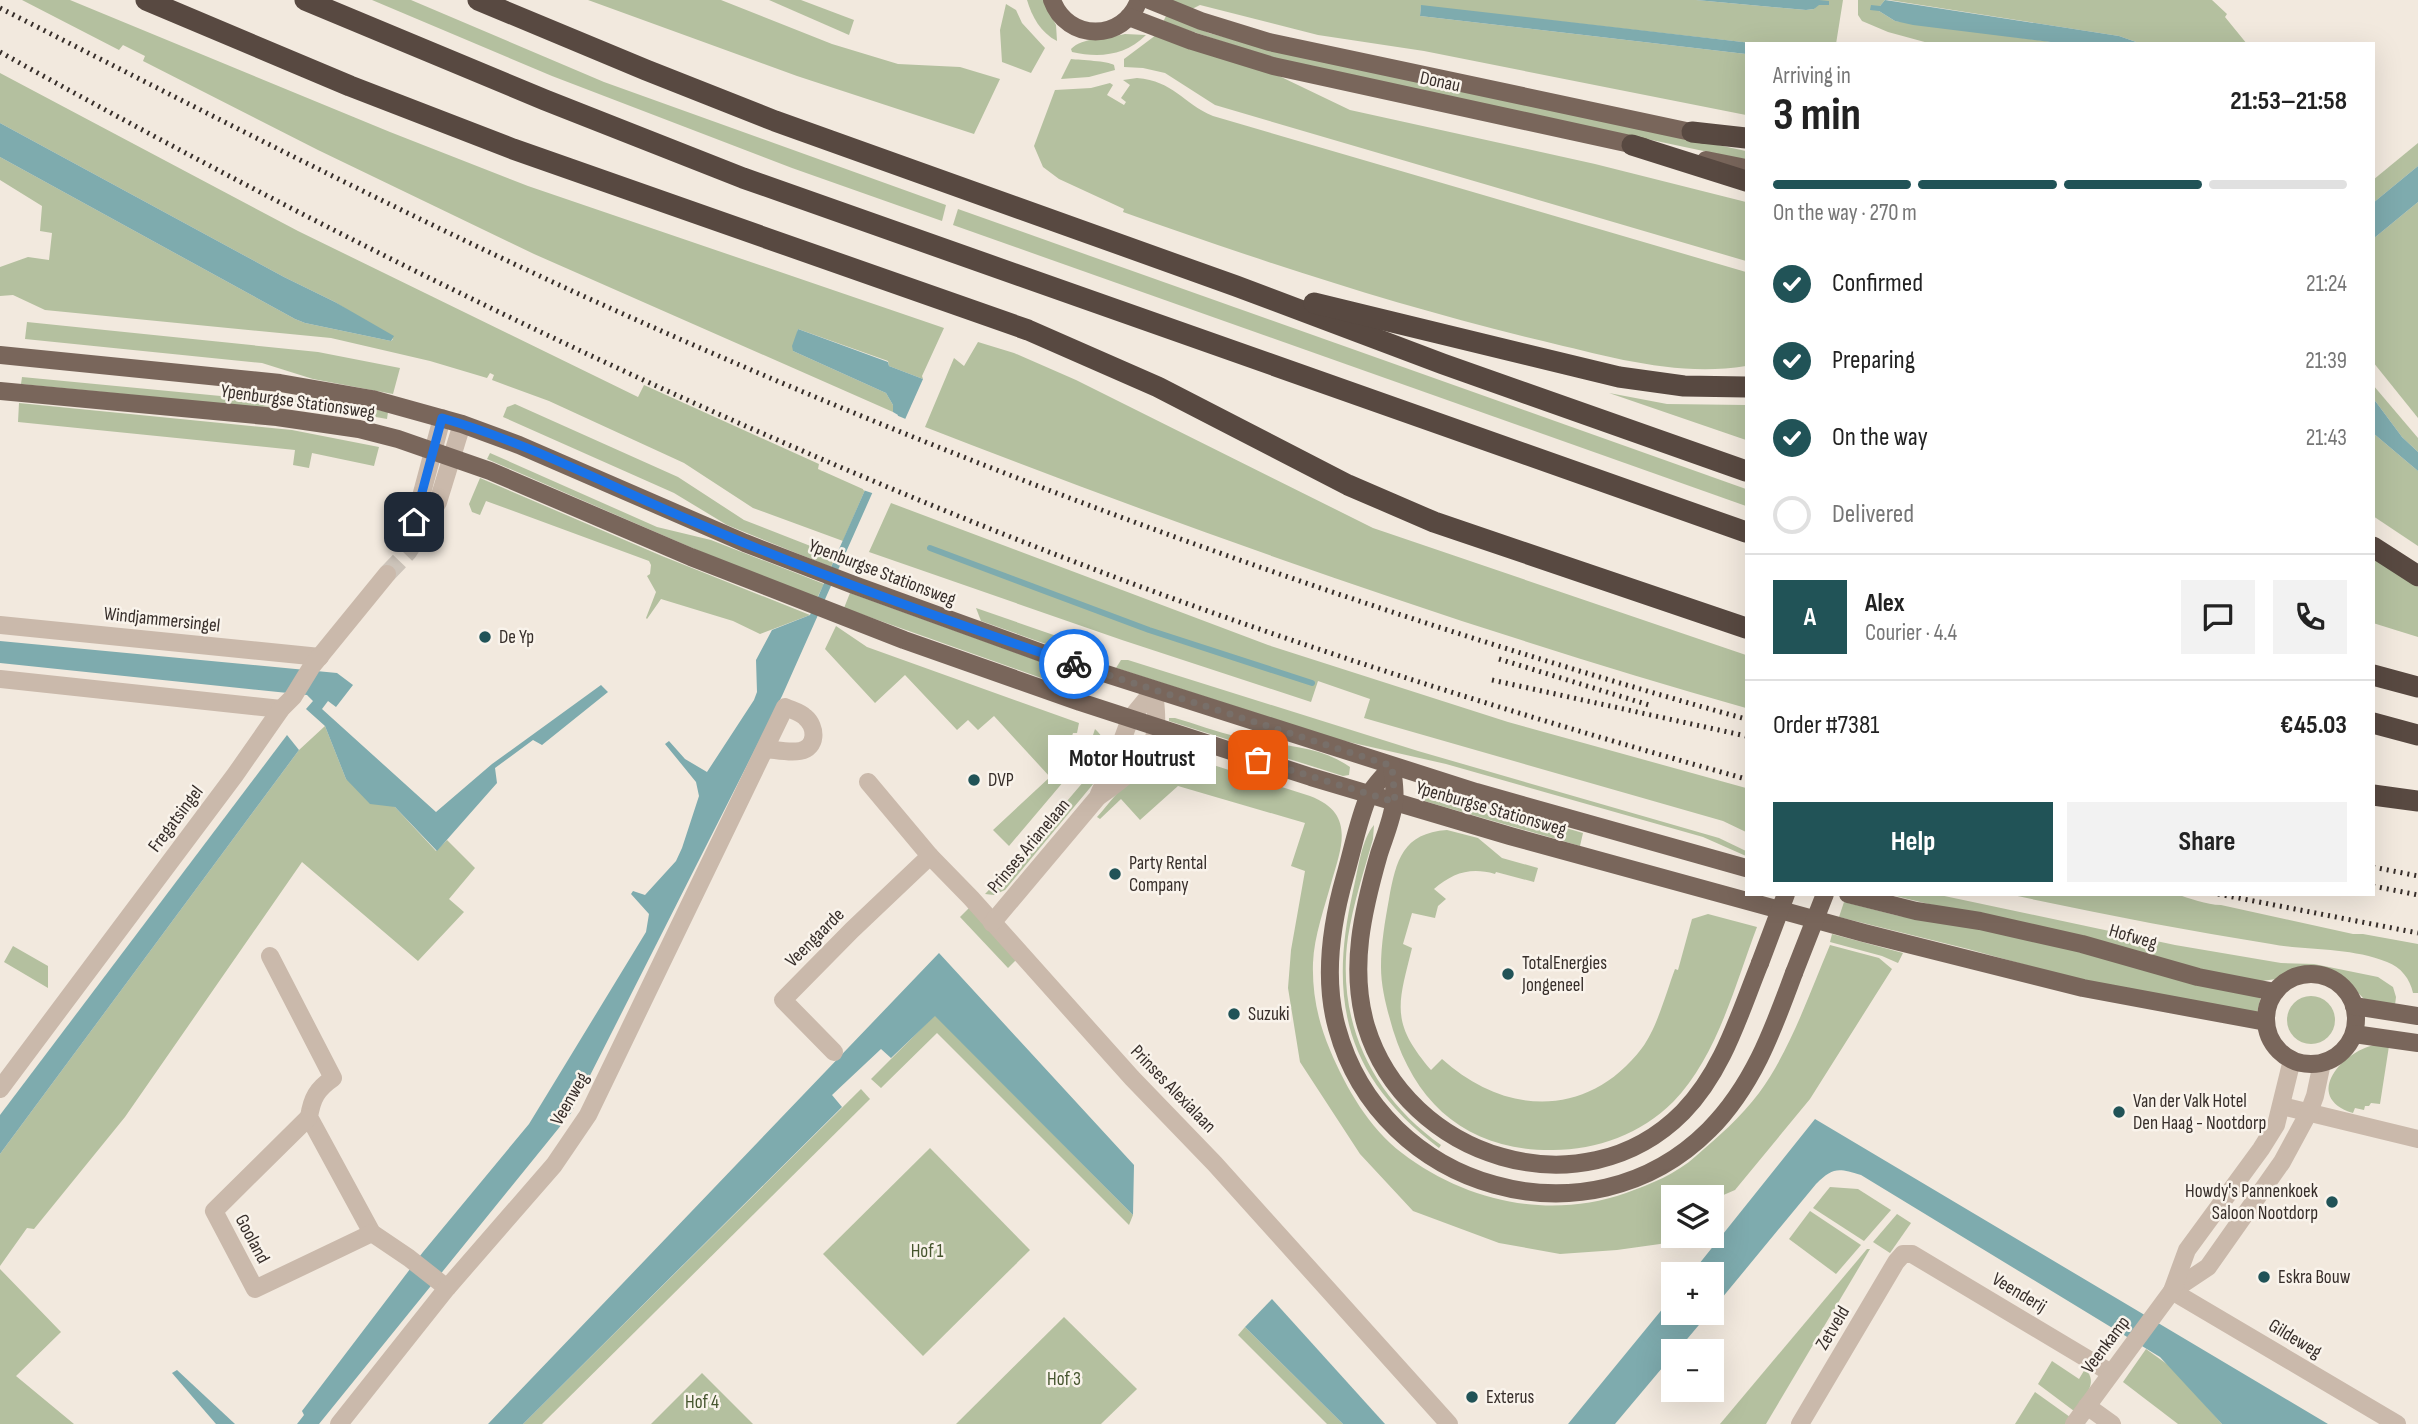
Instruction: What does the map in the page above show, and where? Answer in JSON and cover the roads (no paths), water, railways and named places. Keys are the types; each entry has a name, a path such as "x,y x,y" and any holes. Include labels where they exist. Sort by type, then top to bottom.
{"highway":[{"path":"478,0 710,96 1236,286 1443,364 1745,471"},
{"path":"153,2 350,86 513,149 921,291 1085,354 1158,387 1393,505 1498,545 1745,628"},
{"path":"312,2 657,145 1745,532"},
{"path":"1692,132 1745,138"},
{"path":"1632,145 1745,181"},
{"path":"1236,286 1454,335 1588,370 1644,381 1702,387 1745,386"},
{"path":"2375,548 2418,576"},
{"path":"2375,676 2418,687"},
{"path":"2375,724 2418,735"},
{"path":"2375,795 2418,801"}],"main road":[{"path":"1052,0 1067,22 1088,31 1110,30 1129,17 1139,0"},
{"name":"Donau","path":"1149,0 1201,21 1269,43 1745,144"},
{"name":"Donau","path":"1129,17 1192,41 1273,66 1745,168"},
{"name":"Ypenburgse Stationsweg","path":"0,355 292,385 385,402 442,418 519,445 690,520 826,574 999,638 1154,691 1476,793 1745,868"},
{"name":"Ypenburgse Stationsweg","path":"0,391 277,417 359,429 398,439 490,471 650,541 994,673 1130,719 1395,802 1723,896 2083,988 2266,1022"},
{"path":"1392,766 1370,794 1342,887 1332,934 1330,982 1337,1028 1358,1079 1385,1117 1420,1149 1450,1169 1471,1178 1524,1191 1572,1192 1619,1183 1674,1158 1710,1129 1745,1086 1763,1053 1824,896"},
{"path":"1392,766 1395,802 1370,887 1362,925 1358,960 1361,1003 1375,1049 1399,1088 1430,1121 1473,1147 1521,1162 1590,1161 1629,1148 1671,1123 1695,1099 1717,1067 1785,896"},
{"name":"Hofweg","path":"1856,896 1916,911 1980,921 2082,944 2198,977 2275,992"},
{"path":"2319,975 2331,979 2341,986 2354,1006 2354,1034 2342,1052 2322,1063 2307,1064 2292,1060 2274,1044 2266,1022 2268,1006 2275,992 2295,978 2319,975"},
{"path":"2354,1006 2418,1016"},
{"path":"2354,1034 2418,1043"}],"street":[{"path":"442,418 415,535 438,502 462,424"},
{"name":"Fregatsingel","path":"0,1089 235,775 316,662 387,574"},
{"name":"Windjammersingel","path":"0,625 316,662"},
{"path":"0,679 287,703"},
{"name":"Prinses Arianelaan","path":"1098,797 1130,719 1154,691"},
{"name":"Prinses Arianelaan","path":"992,923 1098,797 1143,759 1157,727 1154,691"},
{"name":"Veenweg","path":"339,1424 443,1285 554,1165 588,1115 766,749"},
{"name":"Prinses Alexialaan","path":"868,782 930,856 1132,1078 1215,1164 1450,1424"},
{"name":"Veengaarde","path":"834,1052 783,1000 930,856"},
{"name":"Gooland","path":"270,956 333,1078 321,1086 312,1100 309,1117 214,1211 255,1289 372,1233"},
{"name":"Veenkamp","path":"2074,1424 2167,1298 2187,1250 2276,1125 2292,1060"},
{"name":"Veenkamp","path":"2167,1298 2208,1267 2282,1162 2309,1112 2322,1063"},
{"path":"2282,1106 2418,1139"},
{"path":"309,1117 372,1233 443,1285"},
{"name":"Veenderij","path":"1903,1254 1912,1254 2111,1373"},
{"name":"Zetveld","path":"1800,1424 1903,1254"},
{"name":"Gildeweg","path":"2167,1298 2397,1424"},
{"path":"2087,1406 2112,1424"}],"water":[{"path":"1696,0 1819,0 1829,1 1829,5 1819,5 1806,10"},
{"path":"1885,0 2119,36 2136,42 2051,42 1913,25 1895,21 1879,11 1870,10 1871,5 1880,6"},
{"path":"1421,5 1745,42 1745,54 1420,16"},
{"path":"0,123 394,336 391,341 295,319 0,157"},
{"path":"2418,166 2418,202 2375,237 2375,201"},
{"path":"798,329 888,362 889,366 923,379 782,696 571,1113 319,1424 297,1424 304,1415 302,1411 423,1252 529,1124 646,932 649,914 631,894 633,891 645,895 676,861 699,796 696,782 665,744 669,741 685,759 707,772 754,700 757,692 756,660 772,630 810,615 898,415 893,412 893,405 886,393 793,351"},
{"path":"2375,401 2402,437 2418,452 2418,471 2375,435"},
{"path":"0,641 337,673 353,685 336,707 328,701 322,709 436,812 492,764 601,685 608,692 542,745 533,740 495,768 497,783 437,851 395,807 370,804 346,779 325,726 306,709 313,701 307,695 0,663"},
{"path":"287,735 299,750 0,1154 0,1115"},
{"path":"939,953 1134,1165 1133,1215 935,1016 891,1058 881,1049 832,1095 842,1107 523,1424 488,1424"},
{"path":"1815,1119 2328,1424 2222,1424 2160,1357 1861,1175 1836,1170 1827,1174 1724,1295 1724,1262 1701,1262 1712,1248 1724,1248 1724,1233"},
{"path":"1272,1299 1385,1424 1343,1424 1245,1327"},
{"path":"1661,1311 1661,1325 1699,1325 1687,1339 1661,1339 1661,1369 1615,1424 1568,1424"},
{"path":"177,1370 235,1424 216,1424 172,1373"}],"waterway":[{"path":"930,548 1149,630 1312,683"}],"tunnel":[{"path":"387,574 418,537"}],"railway":[{"path":"0,8 426,222 713,354 858,414 1150,528 1297,580 1596,676 1745,719"},
{"path":"0,52 273,199 411,269 550,337 832,464 1120,579 1353,661 1588,734 1745,779"},
{"path":"1499,659 1649,705"},
{"path":"1492,680 1745,736"},
{"path":"2375,867 2418,876"},
{"path":"2375,886 2418,895"},
{"path":"2228,896 2418,933"}],"place":[{"name":"De Yp","path":"485,637"},
{"name":"Motor Houtrust","path":"1258,760"},
{"name":"DVP","path":"974,780"},
{"name":"Party Rental Company","path":"1115,874"},
{"name":"TotalEnergies Jongeneel","path":"1508,974"},
{"name":"Suzuki","path":"1234,1014"},
{"name":"Van der Valk Hotel Den Haag - Nootdorp","path":"2119,1112"},
{"name":"Howdy's Pannenkoek Saloon Nootdorp","path":"2332,1202"},
{"name":"Eskra Bouw","path":"2264,1277"},
{"name":"Exterus","path":"1472,1397"}],"park label":[{"name":"Hof 1","path":"927,1251"},
{"name":"Hof 3","path":"1064,1379"},
{"name":"Hof 4","path":"702,1402"}]}
